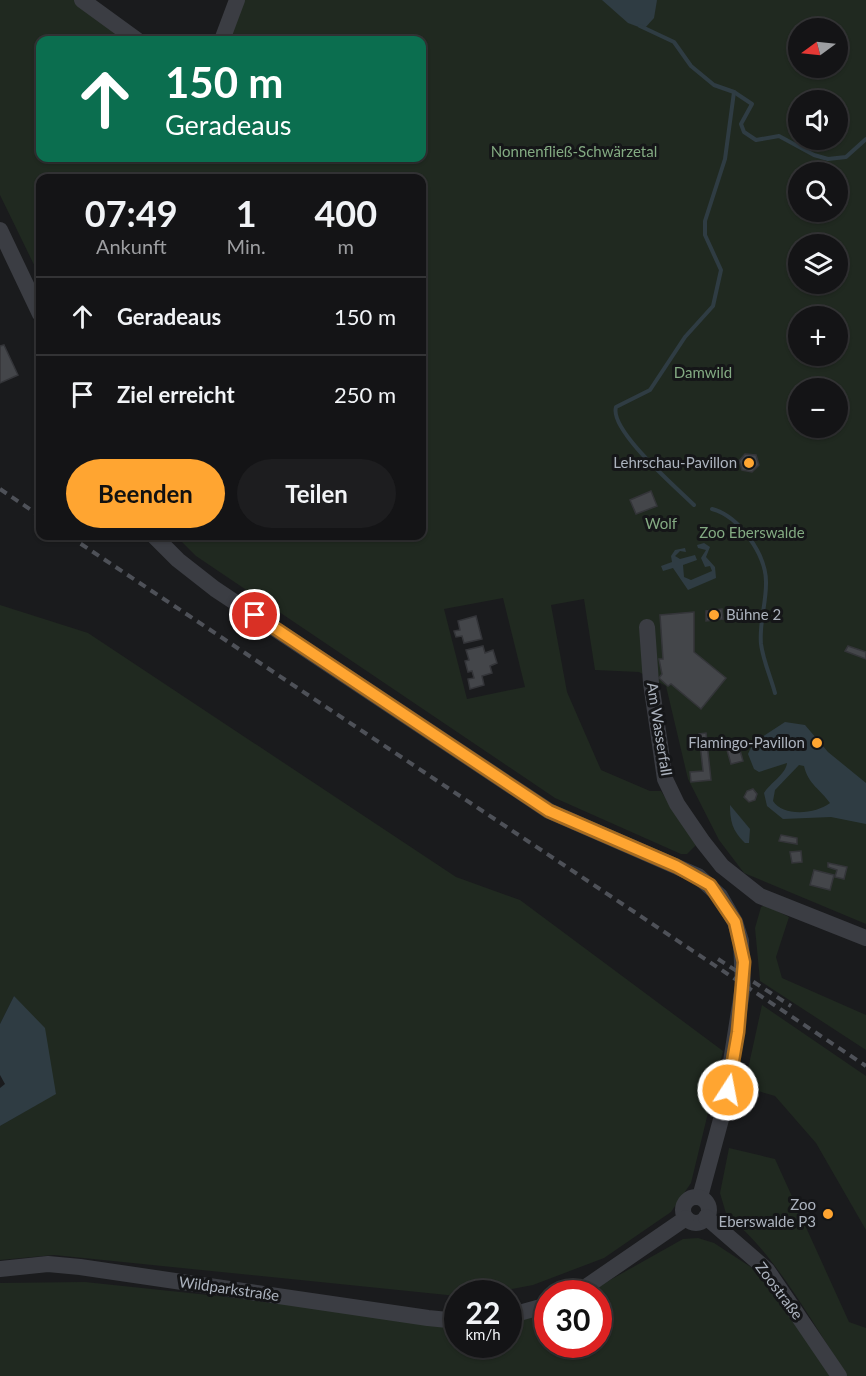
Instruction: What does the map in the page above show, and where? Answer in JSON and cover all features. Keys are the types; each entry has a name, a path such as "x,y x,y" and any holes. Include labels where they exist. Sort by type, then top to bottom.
{"street":[{"path":"82,0 132,36"},
{"path":"224,36 237,0"},
{"path":"0,230 36,306"},
{"path":"158,540 178,560 215,589 549,811 704,881 727,906 741,941 743,986 723,1112 700,1197"},
{"name":"Am Wasserfall","path":"647,627 651,683 665,780 677,804 717,860 750,888 771,900 866,938"},
{"path":"704,881 717,860"},
{"path":"727,906 750,888"},
{"path":"693,1197 700,1197 709,1208 706,1217 697,1222 686,1218 683,1212 686,1201 693,1197"},
{"name":"Zoostraße","path":"706,1217 767,1270 839,1376"},
{"path":"596,1280 686,1218"},
{"name":"Wildparkstraße","path":"0,1269 48,1264 80,1267 444,1319"}],"green space":[{"path":"0,0 79,0 128,36 36,36 36,162 426,162 426,36 226,36 241,0 866,0 866,924 744,873 719,840 688,779 666,686 639,672 595,670 584,599 551,605 567,692 601,770 650,791 661,791 696,845 687,854 681,854 555,798 196,556 180,540 426,540 426,174 36,174 36,269 0,195","holes":["503,598 525,687 467,699 444,609"]},
{"path":"0,605 88,633 456,877 520,900 723,1051 691,1183 671,1212 604,1258 546,1280 534,1280 533,1285 522,1287 522,1280 444,1280 444,1295 54,1255 0,1260 0,1126 56,1093 14,996 0,1024"},
{"path":"765,905 789,917 776,957 782,978 866,1015 866,1050 760,981 755,928 761,907"},
{"path":"762,1005 866,1076 866,1230 816,1143 775,1096 744,1087"},
{"path":"729,1148 775,1159 849,1322 866,1328 866,1376 847,1376 776,1267 743,1229 727,1217 720,1193"},
{"path":"698,1238 714,1243 763,1275 831,1376 0,1376 0,1283 85,1282 332,1308 444,1323 444,1358 522,1358 522,1320 534,1316 534,1358 612,1358 612,1280 610,1280 683,1239"}],"shaded area":[{"path":"602,0 657,0 654,18 644,29 628,23"},
{"path":"704,543 710,547 706,557 715,567 716,578 688,590 673,568 663,571 661,566 672,562 671,556 675,550 685,548 686,552 680,551 675,556 680,559 695,555 697,560 683,565 684,577 691,580 712,571 710,566 705,567 701,558 706,550 698,548 697,545"},
{"path":"785,722 805,725 828,752 866,783 866,824 831,817 783,819 767,806 764,793 784,771 787,763 759,772 754,769 748,754 753,743","holes":["799,765 804,766 812,782 830,803 817,810 800,812 784,810 773,801 775,790"]},
{"path":"730,805 750,829 749,843 745,843 735,830 731,820"},
{"path":"14,996 45,1028 56,1094 0,1126 0,1088 5,1084 0,1075 0,1024"}],"building":[{"path":"4,345 18,375 0,383 0,346"},
{"name":"Lehrschau-Pavillon","path":"745,454 756,455 759,465 752,472 742,470 739,461"},
{"path":"651,491 657,506 636,514 630,500"},
{"name":"Bühne 2","path":"722,609 723,619 706,621 706,611"},
{"path":"694,612 694,652 726,678 701,709 671,684 668,686 659,678 662,674 659,659 663,659 660,615"},
{"path":"476,616 482,639 464,643 462,636 456,637 454,631 460,630 458,621"},
{"path":"483,646 485,653 493,650 497,663 490,666 492,673 482,676 484,685 470,689 468,679 474,678 472,671 468,672 465,661 469,660 466,650"},
{"path":"848,646 866,652 866,659 845,651"},
{"path":"706,733 711,780 691,782 690,772 703,771 699,734"},
{"path":"739,747 743,761 731,764 727,750"},
{"path":"753,789 757,794 755,800 749,802 744,797 747,791"},
{"path":"781,835 797,838 797,844 779,841"},
{"path":"801,851 802,862 792,863 790,852"},
{"path":"828,863 847,867 844,879 835,877 837,870 828,867"},
{"path":"814,870 834,875 830,890 810,885"}],"waterway":[{"path":"640,26 674,42 691,66 714,85 734,92 752,104 741,124 744,132 756,140 779,136 814,155 828,159 846,157 866,139"},
{"path":"694,505 633,444 617,417 616,407 650,390 685,337 713,306 721,270 705,235 705,221 725,159 734,92"},
{"path":"712,509 722,513 741,528 750,538 762,561 766,584 761,644 775,693"}],"railway":[{"path":"0,489 36,513"},
{"path":"75,540 866,1066"},
{"path":"718,959 791,1006"}],"place":[{"name":"Lehrschau-Pavillon","path":"749,463"},
{"name":"Bühne 2","path":"714,615"},
{"name":"Flamingo-Pavillon","path":"817,743"},
{"name":"Zoo Eberswalde P3","path":"828,1214"}],"route":[{"path":"255,615 549,811 698,876 710,885 727,906 735,922 744,962 738,1032 728,1090"}],"park label":[{"name":"Nonnenfließ-Schwärzetal","path":"574,152"},
{"name":"Damwild","path":"703,373"},
{"name":"Wolf","path":"661,524"},
{"name":"Zoo Eberswalde","path":"752,533"}]}
